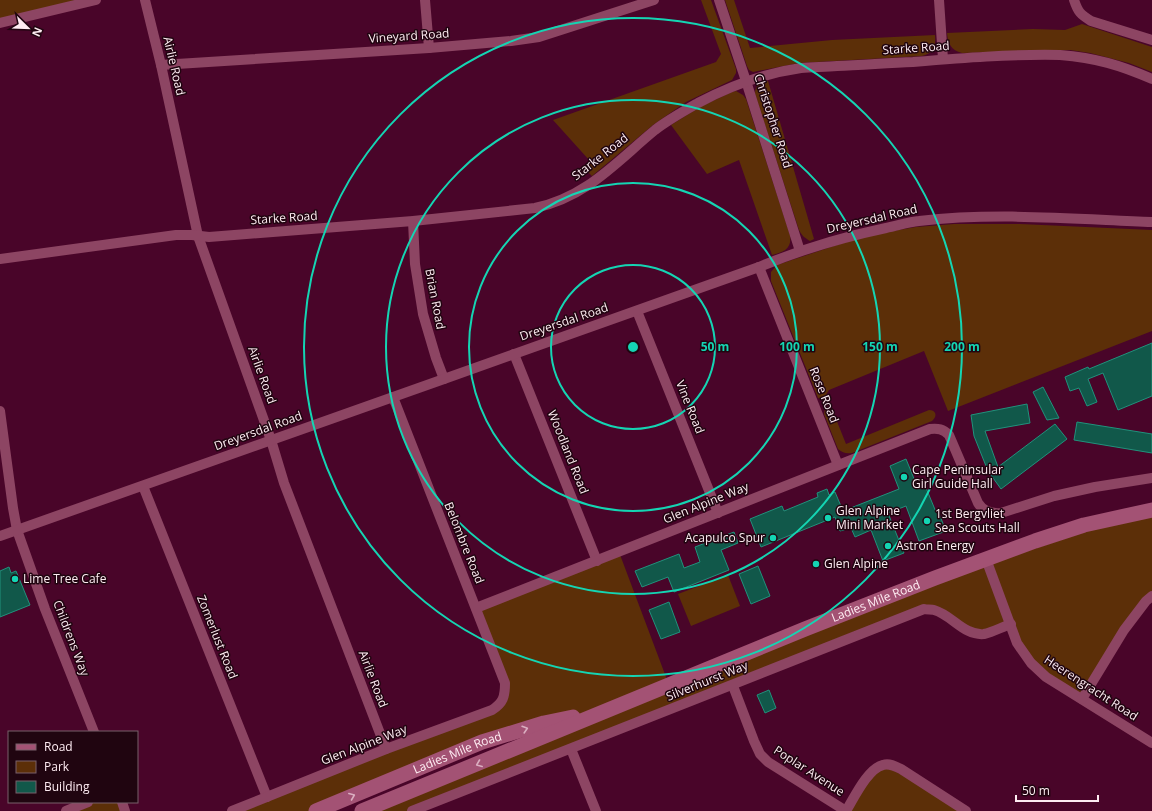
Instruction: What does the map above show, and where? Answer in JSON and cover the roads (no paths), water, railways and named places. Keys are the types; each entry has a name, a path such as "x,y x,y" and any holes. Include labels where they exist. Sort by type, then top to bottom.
{"main road":[{"name":"Ladies Mile Road","path":"362,811 872,602 1035,541 1084,525 1152,510"},
{"name":"Ladies Mile Road","path":"316,811 482,742 544,723 605,711"}],"street":[{"path":"0,23 96,0"},
{"name":"Airlie Road","path":"145,0 161,65 198,236 271,440 284,483 386,749"},
{"path":"424,0 429,48"},
{"name":"Vineyard Road","path":"161,65 429,48 511,41 539,37 654,0"},
{"name":"Christopher Road","path":"719,0 800,251"},
{"path":"939,0 943,59"},
{"path":"1074,0 1077,10 1091,21 1152,40"},
{"name":"Starke Road","path":"0,259 176,235 209,237 413,221 535,208 550,205 583,189 603,175 650,134 698,103 746,82 776,73 801,68 943,59 1044,55 1075,56 1096,59 1123,67 1152,79"},
{"name":"Dreyersdal Road","path":"0,536 444,380 800,251 840,238 917,221 955,218 1006,217 1152,222"},
{"name":"Brian Road","path":"413,221 415,264 423,314 444,380"},
{"name":"Rose Road","path":"759,267 838,465"},
{"name":"Vine Road","path":"637,311 718,512"},
{"name":"Woodland Road","path":"514,354 597,561"},
{"name":"Belombre Road","path":"393,397 505,683 503,699"},
{"name":"Childrens Way","path":"0,411 17,530 45,609 94,731"},
{"name":"Glen Alpine Way","path":"476,608 930,429 936,428 946,432 952,439 978,502 982,508 988,512 1001,513 1061,494 1152,478"},
{"name":"Zomerlust Road","path":"143,486 267,797"},
{"name":"Heerengracht Road","path":"986,559 1017,643 1031,663 1046,677 1152,743"},
{"path":"1082,699 1124,630 1146,601 1152,596"},
{"name":"Silverhurst Way","path":"412,811 732,686 910,614 924,610 934,610 966,630 984,634 1010,624"},
{"name":"Poplar Avenue","path":"732,686 760,754 768,762 846,811 869,774 884,764 892,765 901,769 966,811"},
{"name":"Glen Alpine Way","path":"232,811 386,749 492,710 500,705 503,699"},
{"path":"571,749 596,811"},
{"path":"66,811 86,803"}],"place":[{"name":"Cape Peninsular Girl Guide Hall","path":"904,477"},
{"name":"Glen Alpine Mini Market","path":"828,518"},
{"name":"1st Bergvliet Sea Scouts Hall","path":"927,521"},
{"name":"Acapulco Spur","path":"773,538"},
{"name":"Astron Energy","path":"888,546"},
{"name":"Glen Alpine","path":"816,564"},
{"name":"Lime Tree Cafe","path":"15,579"}]}
